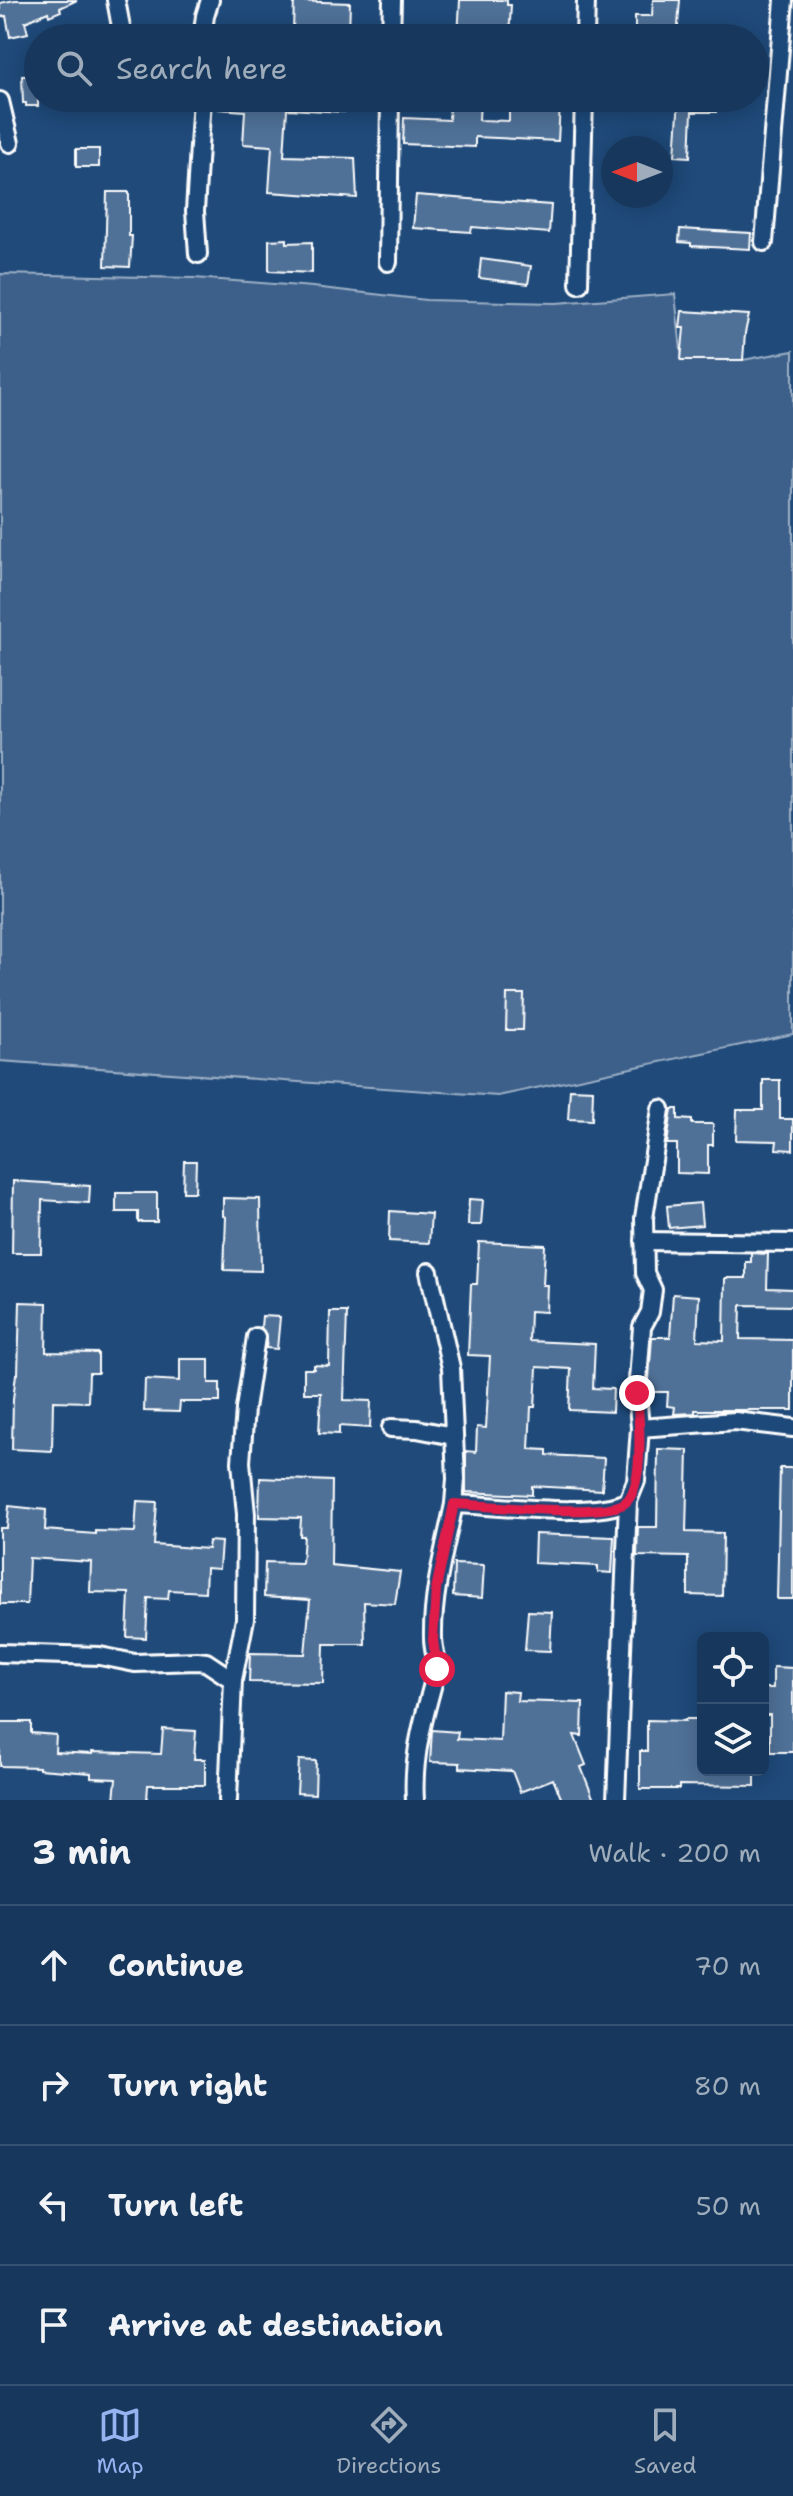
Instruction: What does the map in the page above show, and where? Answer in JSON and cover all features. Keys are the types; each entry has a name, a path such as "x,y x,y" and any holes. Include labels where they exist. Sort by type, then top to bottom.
{"street":[{"path":"116,0 120,24"},
{"path":"204,24 210,0"},
{"path":"391,24 392,0"},
{"path":"585,24 586,0"},
{"path":"764,242 784,0"},
{"path":"0,101 10,143"},
{"path":"198,254 195,211 201,112"},
{"path":"388,262 390,112"},
{"path":"579,284 584,112"},
{"path":"616,1800 628,1501 636,1481 640,1428 637,1393 642,1327 650,1312 653,1290 645,1273 644,1218 661,1109"},
{"path":"644,1241 793,1243"},
{"path":"415,1800 413,1776 417,1749 437,1669 433,1640 436,1589 454,1504 456,1479 451,1368 429,1272"},
{"path":"228,1800 233,1680 245,1619 246,1514 241,1462 256,1337"},
{"path":"640,1428 735,1421 793,1428"},
{"path":"391,1428 453,1436"},
{"path":"454,1504 579,1510 616,1507 628,1501"},
{"path":"0,1653 100,1656 135,1663 206,1662 233,1680"}],"shaded area":[{"path":"0,274 194,278 426,300 556,303 675,294 682,360 743,360 793,351 793,1034 498,1096 0,1061"}],"building":[{"path":"15,0 77,0 60,8 61,11 49,16 48,12 25,22 24,34 10,37 6,16 0,17 0,3"},
{"path":"460,0 507,0 507,5 511,5 510,24 459,24"},
{"path":"653,0 680,0 678,24 635,24 635,16 652,16"},
{"path":"294,1 350,3 349,24 293,24"},
{"path":"24,76 24,103 23,103"},
{"path":"245,112 287,112 284,156 355,158 357,198 269,192 272,146 243,144"},
{"path":"449,112 479,112 479,120 509,121 509,112 560,112 558,141 475,137 475,147 403,144 404,118 449,120"},
{"path":"678,112 692,112 690,157 675,156"},
{"path":"76,149 99,149 99,167 76,167"},
{"path":"107,192 129,192 129,236 132,236 130,267 105,266"},
{"path":"416,195 551,205 549,233 472,227 471,232 413,228"},
{"path":"680,229 751,233 750,249 691,246 691,243 679,242"},
{"path":"287,239 287,243 312,242 312,273 269,271 269,240"},
{"path":"481,259 531,266 528,284 479,278"},
{"path":"682,311 749,315 743,360 681,360"},
{"path":"507,994 524,994 523,1030 506,1030"},
{"path":"763,1080 780,1080 780,1119 793,1119 793,1150 776,1149 777,1141 736,1140 737,1110 763,1110"},
{"path":"570,1089 593,1090 592,1120 568,1119"},
{"path":"672,1109 678,1109 678,1119 692,1120 692,1124 713,1124 713,1145 708,1145 708,1174 677,1173 677,1144 667,1144"},
{"path":"184,1161 196,1161 195,1192 183,1192"},
{"path":"13,1181 90,1186 89,1203 42,1200 41,1253 12,1253"},
{"path":"116,1193 157,1193 157,1222 138,1222 138,1212 116,1212"},
{"path":"223,1198 260,1199 261,1271 224,1270 226,1217 223,1216"},
{"path":"469,1199 483,1200 481,1225 468,1225"},
{"path":"700,1203 702,1225 669,1228 667,1206"},
{"path":"390,1211 431,1214 429,1243 389,1241"},
{"path":"479,1242 545,1245 543,1285 547,1285 546,1312 530,1311 529,1341 595,1344 593,1388 613,1389 612,1412 569,1410 571,1369 537,1367 529,1449 547,1450 547,1455 604,1458 602,1490 532,1486 532,1495 466,1492 466,1451 476,1452 477,1427 486,1428 490,1356 468,1355 471,1284 477,1284"},
{"path":"751,1253 768,1254 767,1288 793,1289 793,1306 741,1305 740,1339 793,1340 793,1410 695,1410 695,1413 674,1414 675,1407 667,1406 668,1392 648,1392 652,1337 670,1337 673,1294 699,1296 697,1340 724,1341 725,1278 746,1278 746,1262 751,1262"},
{"path":"20,1302 47,1303 46,1352 98,1353 98,1373 89,1373 88,1402 53,1401 52,1451 12,1449"},
{"path":"330,1312 347,1312 344,1400 371,1401 370,1428 339,1426 339,1434 319,1433 321,1393 304,1393 304,1369 314,1369 314,1365 329,1366"},
{"path":"262,1316 280,1317 277,1349 266,1348"},
{"path":"180,1359 209,1359 209,1383 220,1383 220,1402 180,1402 179,1412 144,1411 145,1379 180,1381"},
{"path":"658,1449 688,1450 686,1532 723,1533 722,1596 688,1595 688,1557 637,1556 638,1527 657,1527"},
{"path":"780,1468 793,1468 793,1599 777,1599"},
{"path":"260,1478 332,1481 331,1565 400,1572 395,1604 364,1602 365,1644 324,1644 323,1683 249,1682 250,1653 305,1654 310,1600 264,1597 265,1562 302,1563 304,1536 300,1536 301,1518 259,1517"},
{"path":"137,1501 157,1502 154,1545 208,1549 209,1541 221,1542 219,1569 206,1568 205,1592 169,1590 168,1599 148,1598 146,1638 127,1637 129,1593 90,1592 91,1562 29,1558 27,1604 0,1604 0,1528 7,1528 9,1506 46,1510 45,1530 95,1534 95,1531 135,1532"},
{"path":"535,1534 614,1537 612,1573 598,1572 598,1566 534,1563"},
{"path":"454,1564 484,1565 482,1598 453,1596"},
{"path":"528,1611 552,1612 550,1651 525,1650"},
{"path":"773,1667 793,1668 793,1752 770,1752 769,1688 773,1688"},
{"path":"502,1691 518,1692 517,1701 583,1703 582,1736 574,1735 586,1765 581,1767 594,1800 562,1800 553,1779 520,1792 512,1771 460,1768 460,1763 430,1762 432,1730 458,1732 457,1739 500,1741"},
{"path":"697,1719 697,1776 755,1776 755,1786 679,1785 679,1789 640,1789 640,1751 647,1751 647,1720"},
{"path":"0,1722 31,1722 31,1733 56,1735 55,1752 92,1754 161,1754 163,1729 196,1731 194,1759 205,1759 205,1785 148,1785 147,1800 114,1800 116,1779 91,1778 91,1773 39,1767 0,1766"},
{"path":"299,1760 316,1761 315,1794 297,1793"}],"route":[{"path":"437,1669 433,1640 436,1589 454,1504 579,1510 616,1507 628,1501 636,1481 640,1428 637,1393"}]}
